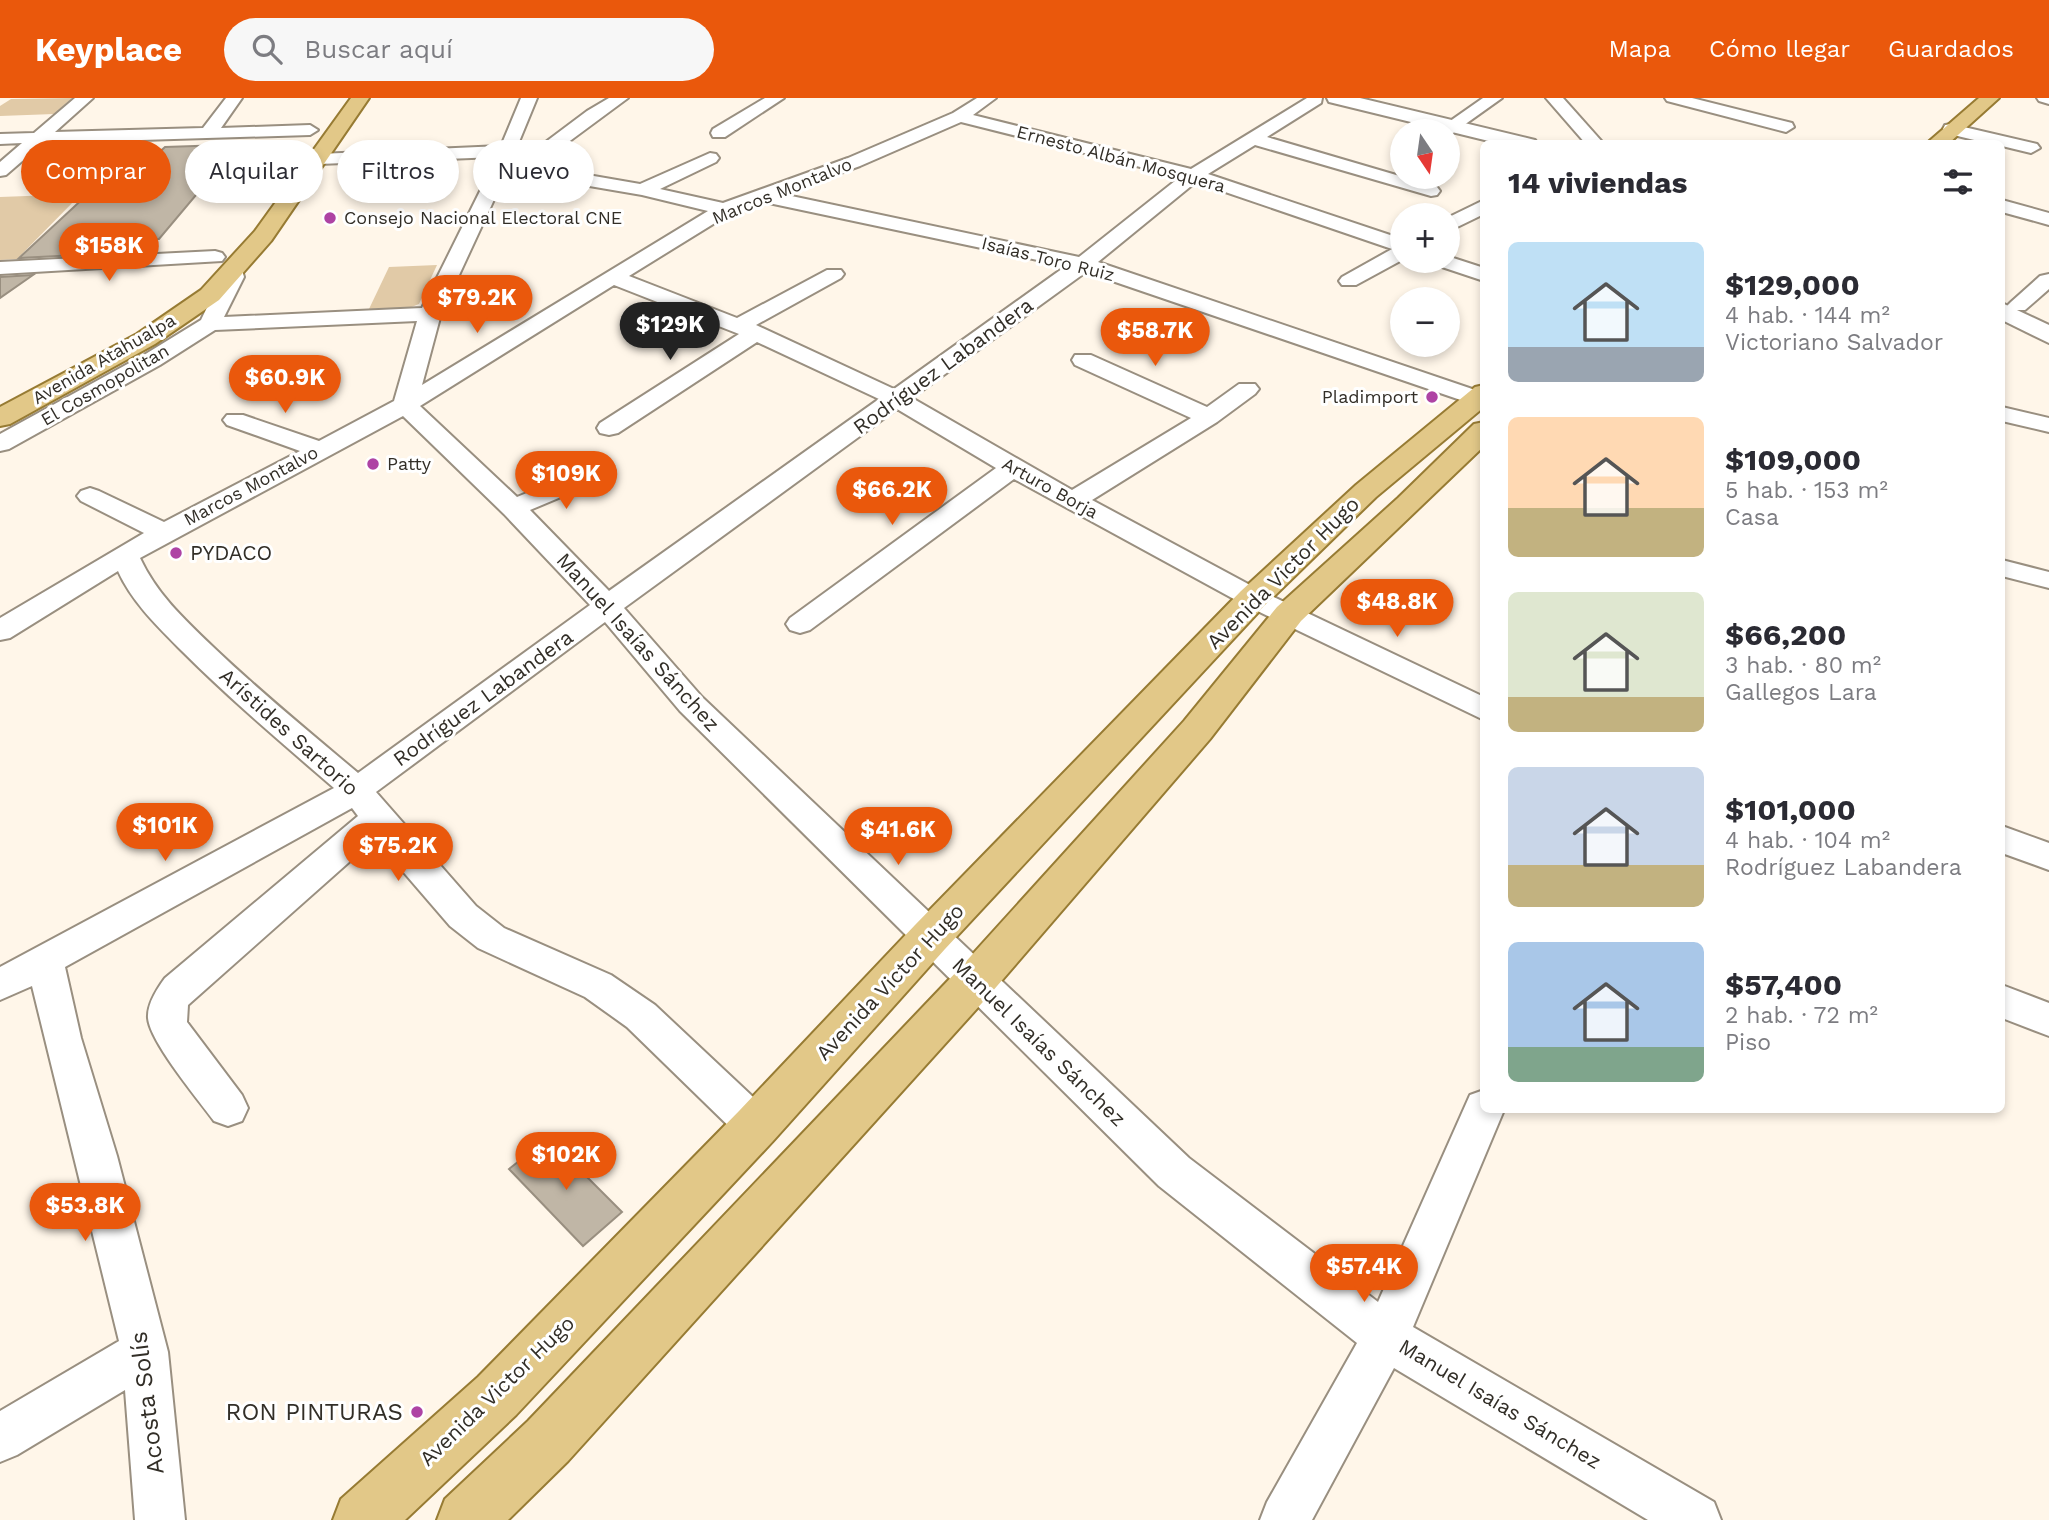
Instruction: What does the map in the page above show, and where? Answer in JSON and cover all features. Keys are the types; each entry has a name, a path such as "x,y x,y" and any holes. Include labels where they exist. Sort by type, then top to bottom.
{"main road":[{"path":"302,140 333,98"},
{"name":"Avenida Atahualpa","path":"323,152 360,98"},
{"path":"1917,135 1960,98"},
{"path":"1940,140 1990,98"},
{"name":"Avenida Atahualpa","path":"0,398 125,331 263,236 287,203"},
{"name":"Avenida Atahualpa","path":"0,418 146,339 210,295 224,263 231,235"},
{"name":"Avenida Victor Hugo","path":"362,1520 497,1396 756,1126 930,937 1271,606 1409,504 1480,408"},
{"name":"Avenida Victor Hugo","path":"466,1520 548,1441 976,980 1197,730 1271,606"}],"street":[{"path":"0,171 85,98"},
{"path":"208,133 234,98"},
{"path":"512,140 529,98"},
{"path":"560,140 593,114 620,98"},
{"path":"719,133 776,98"},
{"name":"Marcos Montalvo","path":"0,631 126,558 164,532 405,405 724,209 854,162 959,117 988,98"},
{"path":"1336,98 1410,119"},
{"path":"1460,122 1494,98"},
{"path":"1554,98 1592,140"},
{"path":"1673,98 1786,127"},
{"path":"1311,99 1399,119"},
{"name":"Rodríguez Labandera","path":"0,985 367,804 606,608 1083,264 1194,175 1254,139 1311,99"},
{"name":"Ernesto Albán Mosquera","path":"959,117 1194,175 1390,242"},
{"path":"1951,129 1997,140"},
{"path":"0,139 310,130"},
{"path":"1460,132 1505,140"},
{"path":"1460,133 1483,140"},
{"path":"1254,139 1432,191"},
{"path":"2005,142 2031,148"},
{"path":"323,159 473,152"},
{"path":"642,190 710,158"},
{"path":"594,181 724,209"},
{"name":"Isaías Toro Ruiz","path":"764,196 1083,264 1480,404"},
{"path":"405,405 430,314 481,203"},
{"path":"2005,207 2049,219"},
{"path":"1460,219 1480,208"},
{"path":"1349,281 1390,259"},
{"path":"0,268 224,263 234,277 210,324 430,314"},
{"path":"1460,267 1480,274"},
{"path":"609,428 747,330 834,274"},
{"name":"Arturo Borja","path":"612,277 747,330 897,399 1072,501 1271,606 1480,708"},
{"path":"2007,305 2047,280"},
{"path":"2007,305 2049,321"},
{"path":"2007,305 2049,335"},
{"name":"El Cosmopolitan","path":"0,444 152,360 210,324"},
{"path":"1083,360 1209,417"},
{"path":"1072,501 1209,417 1247,389"},
{"name":"Manuel Isaías Sánchez","path":"405,405 513,508 585,582 691,704 1174,1172 1386,1337 1696,1520"},
{"path":"2005,415 2049,425"},
{"path":"235,421 320,449"},
{"path":"800,624 1013,468"},
{"path":"513,508 602,471"},
{"path":"90,496 164,532"},
{"name":"Arístides Sartorio","path":"126,558 139,586 168,620 232,683 367,804 463,916 491,938 598,986 641,1016 756,1126"},
{"path":"2005,569 2049,580"},
{"path":"228,1108 169,1028 165,1016 169,1002 178,989 367,804"},
{"path":"2005,840 2049,857"},
{"name":"Acosta Solís","path":"45,961 62,1038 96,1156 145,1352 160,1520"},
{"path":"2005,1002 2049,1020"},
{"path":"1285,1520 1386,1337 1482,1113"},
{"path":"0,1438 145,1352"}],"shaded area":[{"path":"72,98 54,114 0,116 0,106 11,99"},
{"path":"21,196 21,203 72,203 17,259 0,260 0,197"},
{"path":"437,265 419,304 409,308 369,309 389,267"}],"building":[{"path":"185,146 185,203 189,203 159,239 125,241 115,253 19,258 78,203 171,203 171,147"},
{"path":"33,275 0,298 0,277"},
{"path":"548,1138 622,1212 583,1246 509,1169"}],"place":[{"name":"Consejo Nacional Electoral CNE","path":"330,218"},
{"name":"Pladimport","path":"1432,397"},
{"name":"Patty","path":"373,464"},
{"name":"PYDACO","path":"176,553"},
{"name":"RON PINTURAS","path":"417,1412"}]}
